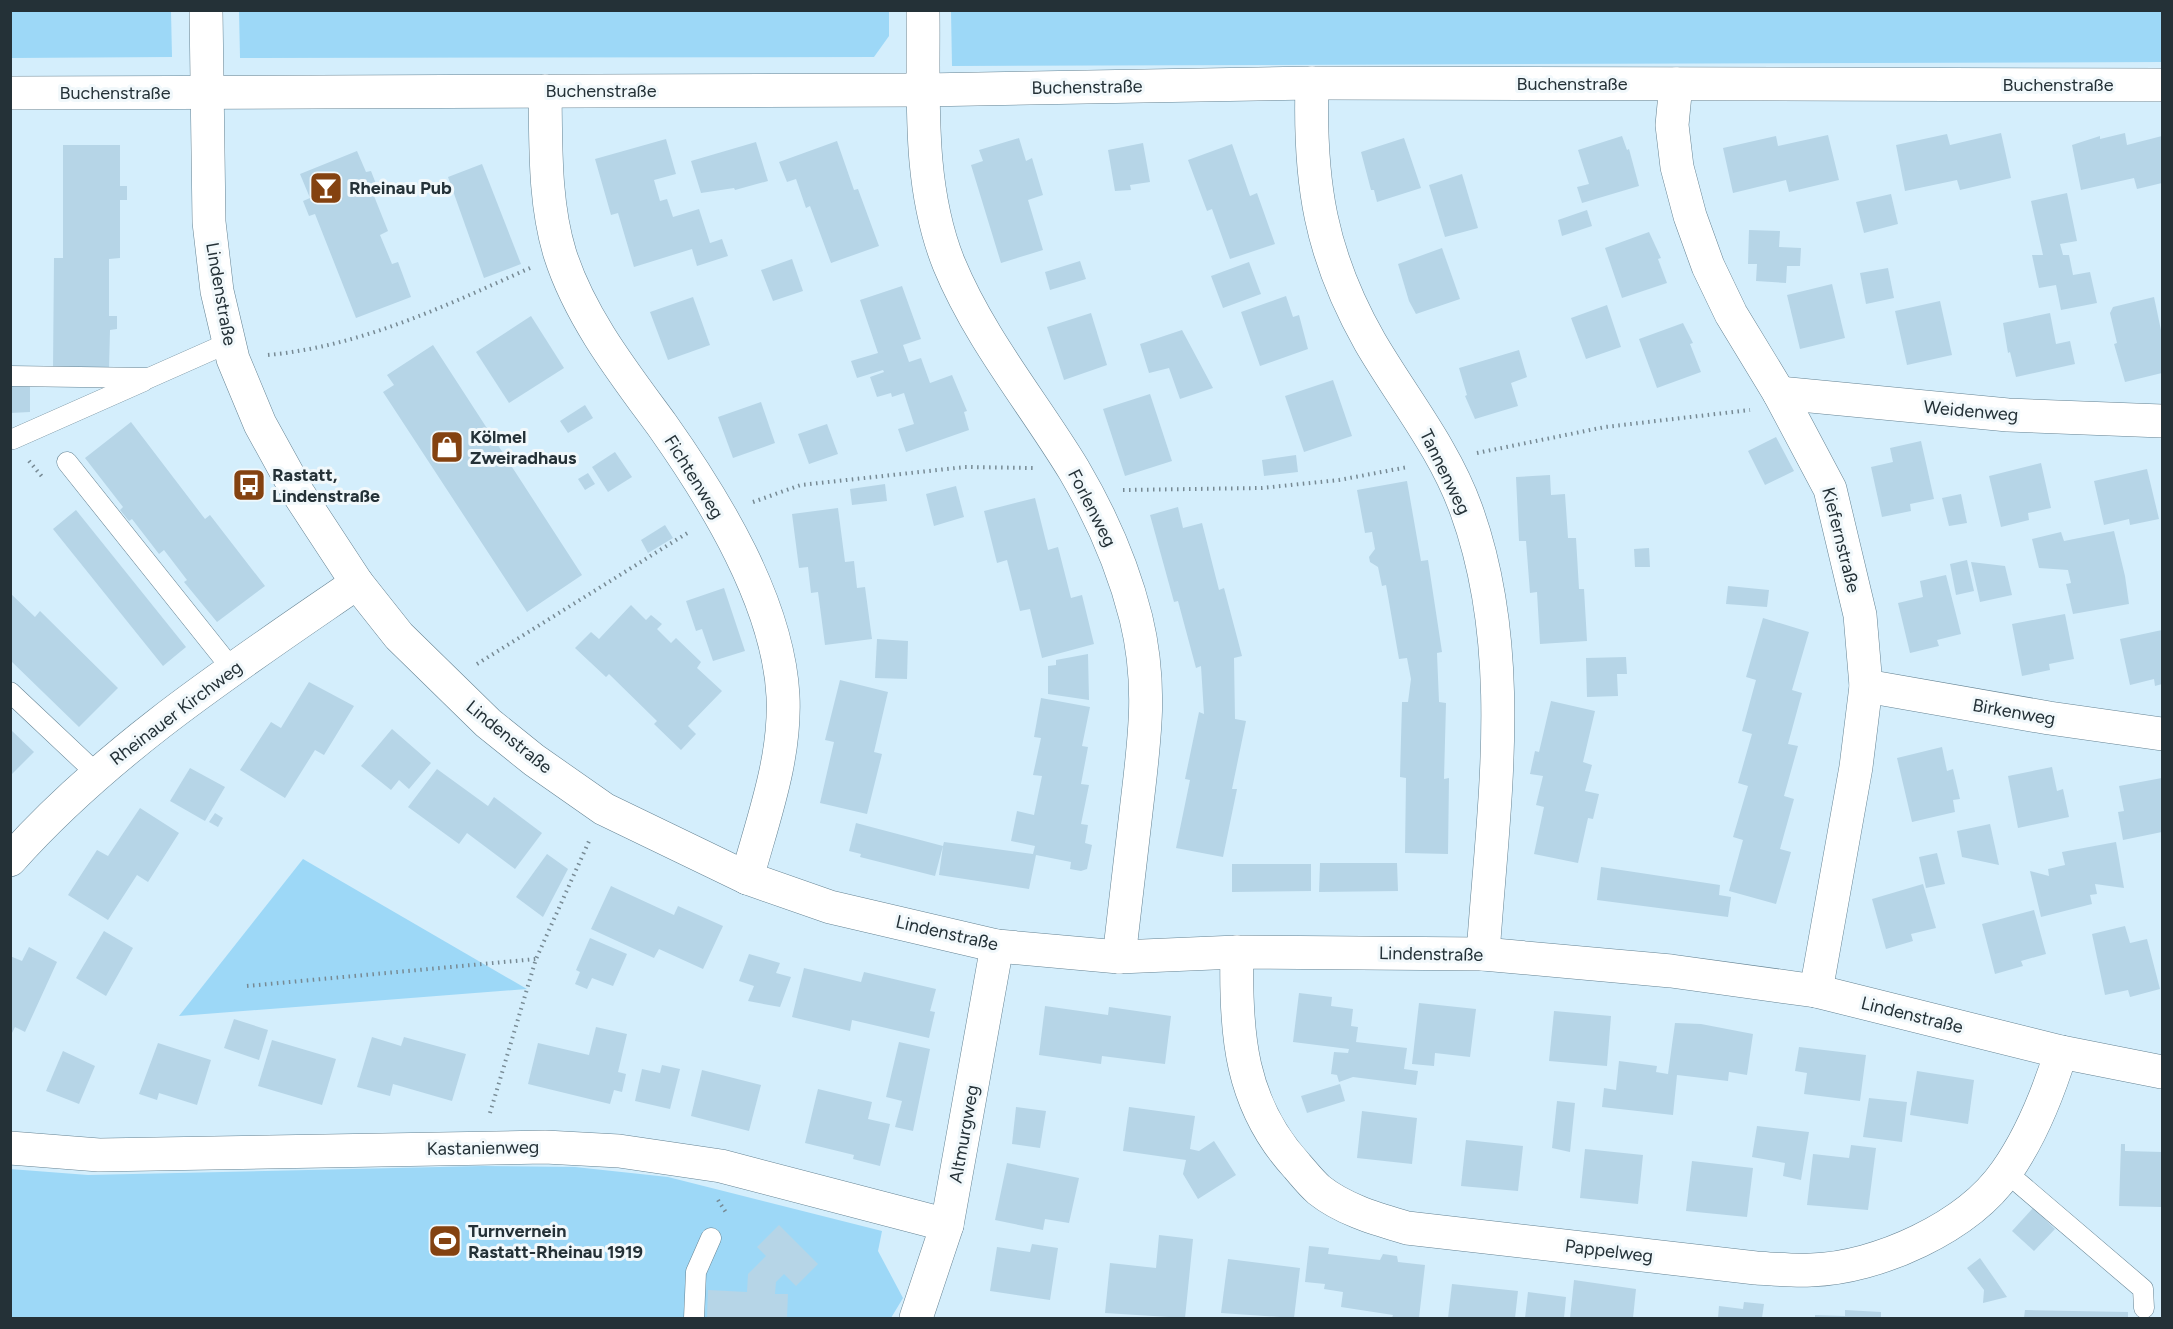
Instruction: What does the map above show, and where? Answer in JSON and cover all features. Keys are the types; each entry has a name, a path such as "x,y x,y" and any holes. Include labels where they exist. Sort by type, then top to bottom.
{"street":[{"name":"Lindenstraße","path":"206,10 209,222 217,291 231,351 260,424 298,493 357,583 399,636 446,684 534,760 604,809 747,878 830,907 997,946 1119,957 1237,952 1483,954 1671,970 1816,991 2061,1052 2163,1072"},
{"name":"Forlenweg","path":"923,10 927,179 935,219 948,262 972,314 1072,468 1121,564 1136,618 1145,667 1148,715 1119,957"},
{"name":"Buchenstraße","path":"10,93 924,90 1312,82 2163,85"},
{"name":"Tannenweg","path":"1312,82 1310,137 1314,186 1326,244 1343,288 1370,342 1443,460 1466,508 1480,555 1499,681 1483,954"},
{"name":"Kiefernstraße","path":"1676,84 1672,125 1677,167 1690,216 1708,266 1731,314 1779,393 1830,489 1860,615 1866,686 1856,767 1816,991"},
{"name":"Fichtenweg","path":"545,92 550,208 560,254 599,334 667,433 718,514 749,569 765,608 777,650 783,695 782,734 777,768 747,878"},
{"name":"Weidenweg","path":"1779,393 2008,415 2163,421"},
{"name":"Rheinauer Kirchweg","path":"13,854 96,773 232,669 357,583"},
{"name":"Birkenweg","path":"1866,686 2049,718 2163,734"},
{"name":"Altmurgweg","path":"916,1318 935,1270 947,1225 997,946"},
{"name":"Pappelweg","path":"1237,952 1235,1006 1243,1066 1260,1117 1288,1156 1319,1190 1358,1213 1407,1228 1756,1268 1813,1270 1871,1260 1923,1239 1973,1209 2006,1172 2044,1106 2061,1052"},
{"name":"Kastanienweg","path":"10,1148 99,1155 545,1146 619,1151 722,1166 947,1225"}],"lane":[{"path":"13,439 149,378 231,351"},
{"path":"10,376 149,378"},
{"path":"67,462 232,669"},
{"path":"10,692 96,773"},
{"path":"2006,1172 2143,1289 2144,1308"},
{"path":"694,1318 696,1272 711,1238"}],"path":[{"path":"231,351 298,352 362,338 435,311 560,254"},
{"path":"446,684 718,514 801,485 965,467 1072,468"},
{"path":"479,1148 536,959 604,809"},
{"path":"247,986 536,959"},
{"path":"711,1238 732,1223 715,1195 722,1166"}],"shaded area":[{"path":"2162,10 2162,62 952,66 951,11"},
{"path":"10,11 171,11 172,57 11,58"},
{"path":"239,11 889,11 889,36 874,57 240,58"},
{"path":"303,859 527,989 179,1016"},
{"name":"Turnvernein Rastatt-Rheinau 1919","path":"483,1166 575,1167 668,1177 882,1231 878,1251 903,1298 891,1318 11,1318 10,1169 88,1175"}],"building":[{"path":"2001,133 2011,178 1960,190 1957,180 1905,191 1896,145 1947,134 1950,145"},
{"path":"2125,133 2127,145 2162,136 2162,183 2137,189 2134,178 2081,190 2072,145 2100,136 2100,139"},
{"path":"1828,135 1839,180 1789,192 1786,180 1733,193 1723,148 1776,136 1778,146"},
{"path":"1622,136 1627,150 1629,149 1639,186 1582,203 1577,187 1589,184 1578,150"},
{"path":"1019,138 1026,161 1032,158 1043,195 1028,200 1043,250 1001,263 971,165 983,161 979,150"},
{"path":"1404,138 1421,188 1377,202 1374,190 1371,190 1361,152"},
{"path":"666,139 676,174 654,180 660,201 667,199 673,217 699,209 710,243 722,239 728,256 697,266 692,249 634,267 618,213 611,215 595,159"},
{"path":"837,141 854,190 858,189 879,246 831,263 810,206 806,208 796,179 787,182 779,162"},
{"path":"756,142 768,181 735,190 734,188 701,193 691,161"},
{"path":"1143,143 1150,182 1130,185 1131,190 1115,191 1108,150"},
{"path":"1232,144 1250,196 1257,193 1275,244 1230,259 1212,209 1207,211 1188,160"},
{"path":"63,145 120,145 120,186 127,186 127,200 120,200 120,258 109,259 109,316 117,316 117,329 110,330 109,369 53,369 54,258 63,258"},
{"path":"357,151 366,172 371,171 378,189 372,191 388,231 380,235 392,264 398,262 411,297 356,318 315,214 309,216 303,201 310,198 300,174"},
{"path":"482,164 521,264 484,278 448,177"},
{"path":"1462,174 1478,228 1445,237 1429,185"},
{"path":"2067,193 2077,241 2060,244 2063,255 2069,255 2073,275 2090,272 2097,303 2061,310 2056,285 2039,288 2032,255 2043,255 2031,201"},
{"path":"1891,194 1898,224 1864,233 1856,202"},
{"path":"1587,210 1592,226 1562,236 1558,220"},
{"path":"1749,230 1780,231 1779,247 1801,248 1800,266 1787,266 1786,283 1756,281 1757,264 1748,264"},
{"path":"1649,232 1661,258 1658,259 1667,283 1622,298 1605,248"},
{"path":"1442,248 1460,299 1416,314 1409,301 1398,264"},
{"path":"792,259 803,291 773,301 761,270"},
{"path":"1080,261 1086,279 1050,290 1045,272"},
{"path":"1249,262 1261,294 1223,308 1211,276"},
{"path":"1888,268 1894,298 1866,304 1860,273"},
{"path":"1832,284 1845,338 1800,349 1787,295"},
{"path":"902,286 921,339 903,345 909,362 921,358 930,383 952,375 967,411 964,412 969,430 906,452 898,429 914,424 904,393 892,397 891,393 877,397 870,377 884,372 883,370 857,378 851,361 878,353 860,300"},
{"path":"1286,296 1293,317 1299,315 1308,349 1260,366 1241,312"},
{"path":"693,297 710,345 668,360 650,312"},
{"path":"2154,297 2162,335 2162,373 2125,382 2114,344 2117,343 2110,313 2113,307"},
{"path":"1940,301 1952,355 1907,365 1895,311"},
{"path":"1607,305 1621,347 1586,359 1571,318"},
{"path":"1091,313 1107,365 1064,380 1047,327"},
{"path":"2050,313 2056,344 2070,341 2075,364 2016,377 2010,352 2008,353 2003,323"},
{"path":"531,316 564,368 509,403 476,352"},
{"path":"1683,323 1693,343 1690,344 1701,372 1657,388 1639,339"},
{"path":"1182,330 1213,388 1180,399 1169,368 1149,373 1140,344"},
{"path":"433,345 582,575 527,612 383,392 394,385 387,375"},
{"path":"1519,350 1527,377 1511,383 1518,406 1475,419 1465,396 1467,395 1459,368"},
{"path":"1333,380 1352,436 1304,452 1285,396"},
{"path":"10,383 30,383 30,412 10,413"},
{"path":"1150,394 1172,461 1125,476 1103,409"},
{"path":"761,402 775,443 733,458 718,417"},
{"path":"585,405 593,418 568,433 560,421"},
{"path":"131,422 205,519 210,515 265,586 217,622 184,582 187,580 164,550 159,554 132,519 129,521 120,510 123,507 85,458"},
{"path":"827,424 838,454 809,464 798,434"},
{"path":"1776,437 1794,471 1765,485 1748,451"},
{"path":"1921,441 1934,499 1910,504 1911,511 1882,517 1871,467 1893,462 1890,448"},
{"path":"615,452 632,477 608,492 592,467"},
{"path":"1296,455 1298,472 1264,476 1262,460"},
{"path":"2041,463 2051,508 2028,513 2029,520 2001,527 1989,476"},
{"path":"2147,469 2159,519 2130,525 2129,519 2104,525 2094,481"},
{"path":"588,473 595,484 585,490 578,479"},
{"path":"1550,475 1551,495 1565,494 1568,538 1576,538 1579,589 1584,589 1587,641 1540,644 1537,592 1530,593 1526,541 1519,541 1516,477"},
{"path":"1407,481 1421,561 1428,560 1442,652 1437,653 1439,702 1446,703 1444,779 1449,778 1448,854 1405,853 1406,778 1400,777 1402,702 1408,702 1411,679 1407,658 1399,659 1386,585 1382,586 1378,567 1370,562 1369,557 1375,549 1372,532 1365,533 1357,490"},
{"path":"885,484 887,501 852,505 850,489"},
{"path":"956,486 964,517 934,526 926,494"},
{"path":"1961,494 1967,523 1949,526 1942,498"},
{"path":"1035,498 1048,550 1058,547 1071,598 1082,595 1094,644 1042,658 1030,609 1020,611 1007,560 997,563 984,511"},
{"path":"1178,507 1183,528 1202,523 1219,590 1224,588 1242,656 1234,658 1235,719 1246,721 1232,789 1237,789 1223,857 1176,848 1190,780 1185,779 1199,712 1204,714 1201,666 1196,668 1178,601 1174,602 1150,515"},
{"path":"838,508 845,562 854,561 857,588 865,587 872,639 825,645 818,592 811,593 808,567 799,568 792,514"},
{"path":"76,510 186,647 163,666 53,529"},
{"path":"665,525 673,538 648,553 641,540"},
{"path":"2114,531 2129,604 2073,614 2066,584 2071,583 2068,570 2039,568 2032,539 2061,532 2064,541"},
{"path":"1649,548 1650,567 1635,567 1634,549"},
{"path":"1967,560 1974,591 1956,595 1950,564"},
{"path":"1971,562 2005,566 2012,595 1980,602"},
{"path":"1946,575 1961,634 1937,640 1939,646 1910,653 1898,603 1923,597 1920,581"},
{"path":"1728,586 1769,590 1767,607 1726,604"},
{"path":"724,588 745,651 713,661 702,629 696,631 686,601"},
{"path":"10,593 35,617 40,611 118,688 79,727 10,660"},
{"path":"631,605 646,620 651,615 662,624 657,629 671,643 676,638 701,662 697,668 722,691 688,726 696,734 681,750 654,724 657,721 609,674 606,677 575,648 591,632 599,639"},
{"path":"2065,614 2074,659 2049,664 2050,670 2022,676 2012,624"},
{"path":"1763,618 1809,632 1792,690 1802,693 1788,744 1798,746 1784,796 1794,799 1780,849 1791,852 1776,904 1729,891 1743,840 1733,837 1748,786 1738,783 1752,734 1742,731 1756,680 1746,677"},
{"path":"2162,630 2162,684 2155,686 2154,679 2130,685 2120,639"},
{"path":"877,639 908,641 907,679 875,678"},
{"path":"1088,654 1089,700 1048,694 1048,666 1056,665 1056,660"},
{"path":"1626,657 1627,674 1617,674 1618,696 1587,697 1586,658"},
{"path":"840,680 888,692 874,752 882,754 867,814 820,803 834,742 825,740"},
{"path":"309,682 354,706 324,755 315,750 285,798 240,770 271,722 281,728"},
{"path":"1041,698 1090,707 1082,746 1088,747 1081,784 1089,785 1081,824 1088,825 1085,843 1092,845 1087,869 1081,871 1070,869 1071,862 1036,855 1029,889 939,875 944,842 1033,854 1035,846 1011,841 1017,811 1034,815 1042,776 1033,775 1041,738 1034,737"},
{"path":"1551,701 1595,711 1583,762 1592,765 1585,791 1599,794 1593,819 1588,818 1578,863 1534,854 1544,807 1536,805 1543,776 1530,774 1535,751 1539,752"},
{"path":"10,729 34,752 10,776"},
{"path":"392,729 431,763 409,789 399,780 391,790 361,766"},
{"path":"1942,747 1947,771 1953,769 1960,799 1953,800 1955,812 1912,822 1897,758"},
{"path":"2052,767 2057,791 2063,789 2069,817 2018,828 2008,776"},
{"path":"190,768 225,787 205,821 170,801"},
{"path":"437,769 488,806 494,797 542,833 515,869 467,833 459,844 408,807"},
{"path":"2162,778 2162,832 2123,840 2118,812 2124,811 2119,786"},
{"path":"140,808 179,833 148,882 137,875 108,920 68,895 97,850 108,856"},
{"path":"215,813 223,818 218,827 209,822"},
{"path":"856,823 943,846 935,876 860,857 861,854 849,851"},
{"path":"1990,824 1999,865 1962,857 1957,831"},
{"path":"2116,842 2124,888 2095,884 2097,894 2090,895 2092,904 2041,917 2030,871 2049,876 2048,869 2065,865 2062,852"},
{"path":"1937,853 1945,884 1926,888 1919,857"},
{"path":"547,854 568,869 543,917 516,897"},
{"path":"1320,863 1397,863 1398,891 1319,892"},
{"path":"1232,864 1311,864 1311,891 1232,892"},
{"path":"1601,867 1720,885 1719,895 1731,897 1728,917 1597,900"},
{"path":"1923,884 1936,928 1911,934 1913,941 1886,949 1872,899"},
{"path":"611,886 674,915 678,906 723,926 703,969 659,949 654,958 591,929"},
{"path":"2034,910 2046,954 2021,961 2023,966 1995,974 1982,924"},
{"path":"2125,926 2130,943 2147,939 2160,989 2130,997 2128,990 2105,995 2092,934"},
{"path":"104,931 133,948 106,996 76,978"},
{"path":"590,938 627,954 613,986 592,978 587,989 575,984 580,972 576,970"},
{"path":"29,947 57,962 25,1032 15,1027 10,1037 10,956 22,961"},
{"path":"749,954 780,963 776,973 791,977 780,1007 748,1001 754,986 739,981"},
{"path":"804,968 861,982 864,972 936,989 930,1011 935,1012 929,1038 852,1020 850,1031 792,1017"},
{"path":"1299,993 1332,997 1331,1006 1353,1009 1351,1026 1358,1027 1356,1042 1407,1048 1404,1069 1418,1071 1416,1085 1353,1077 1339,1082 1337,1075 1331,1074 1334,1052 1348,1053 1349,1049 1293,1042"},
{"path":"1419,1003 1476,1009 1470,1057 1435,1053 1434,1066 1412,1064"},
{"path":"1045,1006 1108,1015 1109,1007 1171,1016 1165,1064 1102,1056 1101,1064 1039,1055"},
{"path":"1554,1011 1611,1016 1607,1066 1549,1061"},
{"path":"234,1019 268,1030 259,1060 224,1048"},
{"path":"1675,1023 1701,1024 1753,1034 1747,1075 1729,1072 1728,1081 1677,1075 1673,1115 1602,1107 1604,1088 1616,1090 1619,1061 1657,1066 1656,1072 1668,1074"},
{"path":"596,1027 627,1034 618,1072 626,1074 622,1092 614,1090 610,1104 528,1084 538,1043 589,1055"},
{"path":"372,1037 401,1046 404,1037 466,1054 452,1101 393,1084 390,1096 357,1087"},
{"path":"272,1040 336,1059 322,1105 258,1086"},
{"path":"899,1042 930,1049 913,1131 895,1127 902,1101 886,1097"},
{"path":"158,1043 211,1060 197,1105 159,1093 157,1100 139,1094"},
{"path":"1799,1047 1866,1055 1860,1101 1804,1094 1807,1073 1795,1071"},
{"path":"63,1051 95,1066 79,1104 46,1091"},
{"path":"662,1065 680,1069 670,1109 635,1101 642,1069 660,1073"},
{"path":"702,1070 761,1085 749,1131 691,1116"},
{"path":"1917,1071 1974,1080 1968,1124 1910,1115"},
{"path":"1340,1084 1345,1101 1307,1113 1301,1096"},
{"path":"818,1089 872,1102 868,1119 890,1124 880,1166 853,1159 854,1155 805,1143"},
{"path":"1869,1098 1907,1102 1902,1142 1863,1137"},
{"path":"1557,1101 1575,1103 1570,1152 1552,1148"},
{"path":"1016,1107 1046,1111 1040,1148 1012,1144"},
{"path":"1129,1107 1195,1116 1190,1149 1199,1151 1214,1141 1236,1175 1198,1199 1183,1174 1186,1160 1123,1151"},
{"path":"1362,1111 1417,1118 1412,1164 1357,1158"},
{"path":"1757,1126 1809,1132 1801,1180 1783,1176 1785,1163 1752,1157"},
{"path":"1466,1140 1523,1146 1518,1191 1461,1186"},
{"path":"2121,1144 2125,1144 2125,1151 2162,1152 2162,1207 2119,1206"},
{"path":"1851,1145 1876,1148 1868,1210 1807,1205 1813,1154 1849,1158"},
{"path":"1585,1149 1643,1155 1638,1204 1580,1198"},
{"path":"1692,1161 1753,1168 1747,1217 1686,1211"},
{"path":"1007,1163 1079,1178 1069,1223 1045,1219 1043,1230 995,1220"},
{"path":"2033,1208 2055,1229 2034,1251 2012,1231"},
{"path":"779,1225 818,1264 796,1286 784,1274 776,1282 775,1294 788,1294 787,1318 707,1318 708,1290 747,1292 748,1274 766,1256 757,1247"},
{"path":"1159,1235 1193,1239 1185,1318 1105,1313 1110,1263 1156,1268"},
{"path":"1032,1244 1058,1248 1050,1300 990,1291 997,1247 1030,1252"},
{"path":"1309,1246 1329,1248 1328,1254 1380,1260 1383,1254 1397,1256 1398,1262 1425,1265 1419,1318 1392,1318 1393,1315 1341,1307 1343,1292 1324,1289 1325,1284 1305,1282"},
{"path":"1980,1258 2007,1297 1983,1303 1984,1290 1967,1268"},
{"path":"1228,1259 1300,1268 1294,1318 1221,1313"},
{"path":"1574,1280 1636,1289 1633,1318 1570,1318"},
{"path":"1452,1284 1518,1291 1515,1318 1448,1318"},
{"path":"1528,1292 1566,1297 1564,1318 1525,1318"},
{"path":"1744,1302 1764,1304 1762,1318 1718,1318 1719,1306 1743,1309"},
{"path":"1845,1310 1881,1312 1881,1318 1815,1318 1815,1315 1845,1316"},
{"path":"2025,1310 2128,1312 2128,1318 2024,1318"}],"place":[{"name":"Rheinau Pub","path":"326,188"},
{"name":"Kölmel Zweiradhaus","path":"447,447"},
{"name":"Rastatt, Lindenstraße","path":"249,485"},
{"name":"Turnvernein Rastatt-Rheinau 1919","path":"445,1241"}]}
